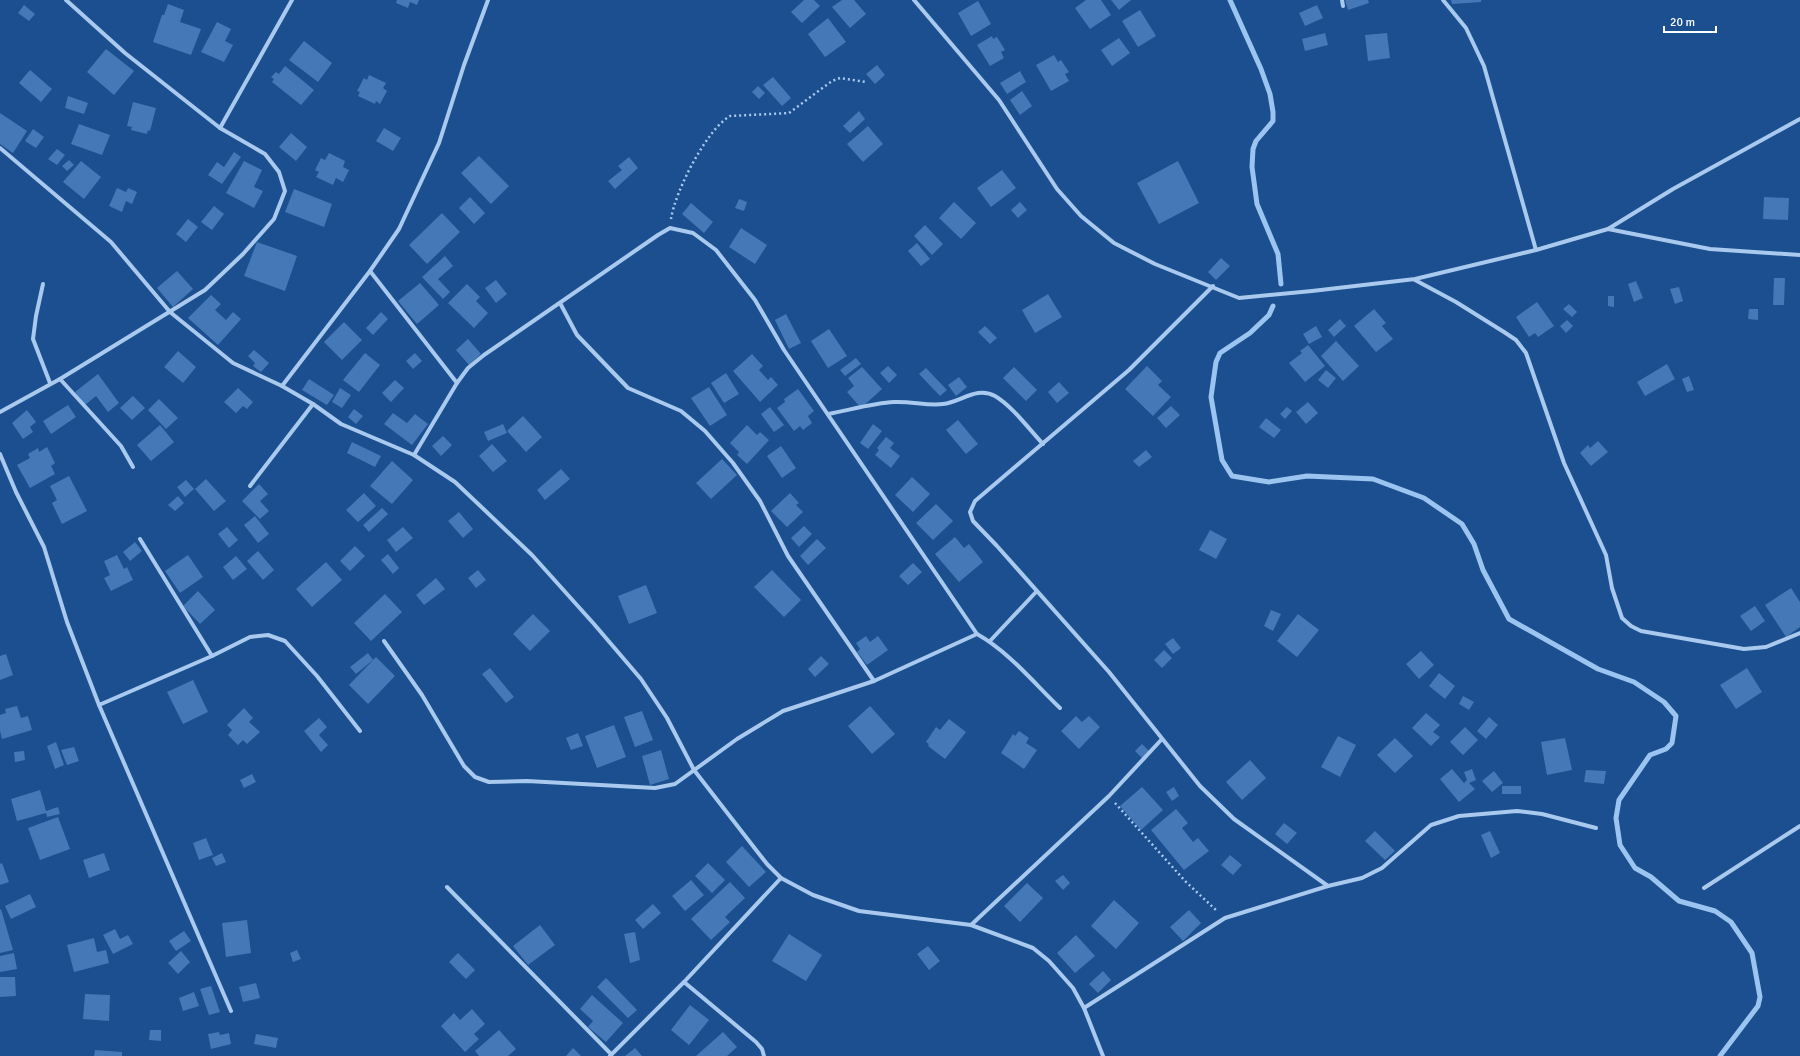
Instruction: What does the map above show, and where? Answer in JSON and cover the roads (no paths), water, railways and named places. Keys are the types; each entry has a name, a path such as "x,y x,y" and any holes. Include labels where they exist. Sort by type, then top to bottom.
{"street":[{"path":"0,412 50,383 60,379 205,290 243,254 274,219 285,191 279,172 265,154 220,128 125,53 66,0"},
{"path":"220,128 292,0"},
{"path":"282,386 370,271 399,229 439,142 464,65 488,0"},
{"path":"914,0 999,100 1057,189 1081,216 1114,243 1155,264 1239,298 1312,292 1415,280 1536,250 1608,229 1673,189 1800,119"},
{"path":"1342,0 1343,6"},
{"path":"1443,0 1466,28 1484,66 1536,250"},
{"path":"0,148 111,242 170,312 233,363 282,386 313,404 341,424 414,455 455,482 532,555 594,624 645,685 667,718 694,770 767,864 781,878 813,895 859,910 971,925 1033,948 1049,961 1073,988 1084,1008 1103,1056"},
{"path":"414,455 457,383 468,368 484,355 670,228 693,233 716,250 755,300 784,350 977,634 990,641 1060,708"},
{"path":"1608,229 1710,249 1800,255"},
{"path":"370,271 457,383"},
{"path":"1415,280 1456,302 1504,332 1516,340 1526,353 1564,463 1606,555 1612,588 1622,618 1631,626 1641,631 1744,650 1766,647 1800,633"},
{"path":"43,284 36,316 34,339 50,383"},
{"path":"1212,286 1128,370 975,501 970,512 972,521 997,546 1036,592 1110,672 1200,786 1234,819 1328,886"},
{"path":"560,303 577,335 628,388 681,411 704,431 733,463 760,501 788,556 874,681"},
{"path":"60,379 121,446 133,467"},
{"path":"828,414 894,402 912,402 934,405 946,404 980,392 995,396 1043,444"},
{"path":"250,486 313,404"},
{"path":"0,454 16,492 44,547 67,622 99,705 231,1011"},
{"path":"140,539 212,656"},
{"path":"990,641 1036,592"},
{"path":"384,642 422,695 464,766 475,776 489,782 527,781 655,788 675,784 737,739 783,711 874,681 977,634"},
{"path":"99,705 212,656 250,637 268,635 285,641 317,676 360,731"},
{"path":"971,925 1110,796 1162,739"},
{"path":"1084,1008 1225,918 1328,886 1362,878 1382,868 1431,825 1459,816 1517,811 1542,814 1596,828"},
{"path":"1704,888 1800,826"},
{"path":"447,888 611,1055 684,982 781,878"},
{"path":"684,982 756,1042 762,1049 764,1056"}],"waterway":[{"path":"1230,0 1261,69 1270,94 1273,121 1256,141 1253,149 1252,167 1257,204 1278,254 1281,284"},
{"path":"1273,306 1269,315 1250,333 1220,353 1216,362 1211,397 1222,460 1232,476 1269,482 1307,476 1373,479 1424,498 1462,524 1474,544 1483,570 1509,619 1598,669 1634,682 1664,702 1676,716 1672,743 1666,749 1650,755 1619,800 1616,818 1620,845 1635,868 1651,877 1679,901 1715,911 1731,922 1752,953 1760,997 1758,1006 1720,1056"}]}
